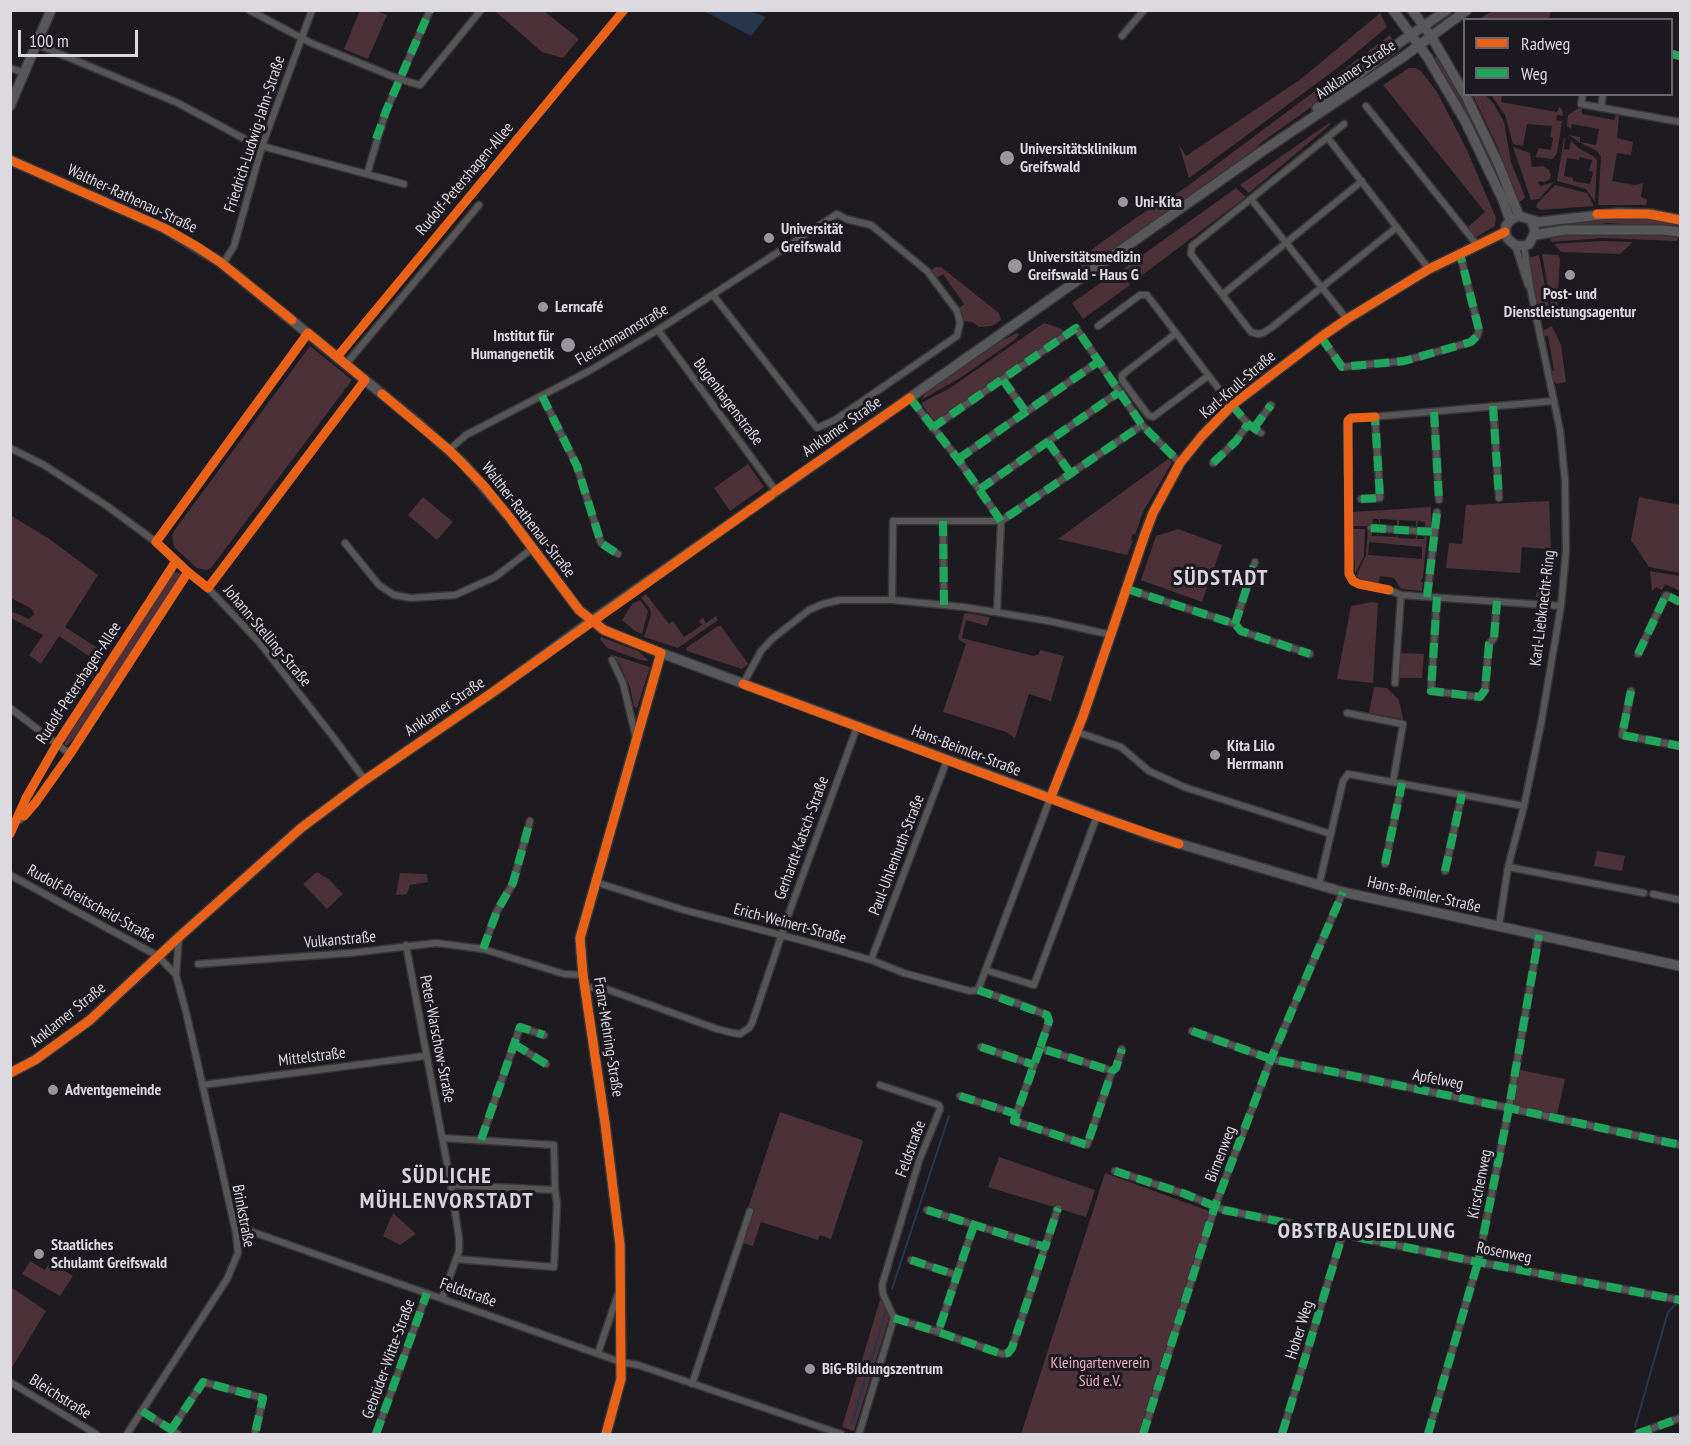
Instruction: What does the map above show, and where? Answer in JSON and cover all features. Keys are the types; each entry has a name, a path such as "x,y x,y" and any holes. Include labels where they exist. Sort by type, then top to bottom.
{"main road":[{"path":"10,106 51,10"},
{"path":"1393,10 1419,45 1464,121 1514,218"},
{"path":"1412,10 1425,26 1463,91"},
{"name":"Anklamer Straße","path":"1261,152 1447,10"},
{"name":"Anklamer Straße","path":"10,1073 35,1060 82,1026 301,828 365,780 1467,10"},
{"path":"1466,96 1498,164 1514,218 1513,241 1529,244 1535,236 1532,221 1528,218 1514,218"},
{"name":"Walther-Rathenau-Straße","path":"10,160 164,228 223,264 449,450 491,494 574,604 591,621"},
{"path":"1532,221 1618,213 1652,214 1680,220"},
{"path":"1535,236 1564,230 1680,232"},
{"name":"Karl-Krull-Straße","path":"1050,799 1112,635 1153,513 1180,463 1202,436 1232,405 1347,319 1476,243 1513,241"},
{"name":"Hans-Beimler-Straße","path":"591,621 604,630 661,653 1153,836 1343,891 1680,966"},
{"name":"Franz-Mehring-Straße","path":"606,1434 619,1391 621,1362 620,1245 583,975 580,938 661,653"}],"street":[{"path":"249,10 301,38 399,80 420,85 481,10"},
{"name":"Friedrich-Ludwig-Jahn-Straße","path":"223,264 234,246 262,146 312,10"},
{"path":"367,174 378,131 430,10"},
{"path":"1122,36 1144,10"},
{"path":"36,44 178,103 254,144 404,184"},
{"path":"10,68 24,73"},
{"path":"1583,96 1581,104 1680,122"},
{"path":"1601,108 1604,96"},
{"path":"1366,106 1476,243"},
{"path":"1344,124 1192,246 1191,254 1251,332 1257,334 1271,328 1397,227"},
{"path":"1328,138 1429,269"},
{"path":"1222,294 1362,181"},
{"path":"1251,199 1347,319"},
{"path":"346,364 479,205"},
{"name":"Fleischmannstraße","path":"449,450 466,435 589,371 658,330 837,214 846,219 871,225 934,279"},
{"name":"Karl-Liebknecht-Ring","path":"1499,927 1508,867 1542,724 1562,606 1566,551 1565,480 1560,430 1531,292 1513,241"},
{"path":"1321,337 1342,367 1404,362 1472,342 1479,330 1460,254"},
{"name":"Anklamer Straße","path":"713,295 817,428 836,420 957,336 960,323 957,311 934,279"},
{"path":"1098,326 1140,295 1147,295 1232,405"},
{"path":"933,428 1076,328 1142,425 1180,463"},
{"name":"Bugenhagenstraße","path":"658,330 776,491"},
{"path":"156,542 308,333"},
{"path":"1175,334 1122,375 1122,380 1146,412 1153,417 1208,376"},
{"path":"958,459 1098,362"},
{"path":"208,588 364,380"},
{"path":"1003,380 1026,412"},
{"path":"980,489 1119,392"},
{"path":"542,396 577,466 601,543 618,554"},
{"path":"910,398 958,459 1001,521 997,612"},
{"path":"1348,474 1347,421 1351,418 1554,401"},
{"name":"Karl-Krull-Straße","path":"1232,405 1251,426 1261,433"},
{"path":"1213,463 1270,405"},
{"path":"1493,406 1499,498"},
{"path":"1434,412 1439,500"},
{"path":"1361,499 1380,498 1375,417"},
{"path":"892,600 893,521 1001,521 1142,425"},
{"path":"1048,442 1071,474"},
{"name":"Johann-Stelling-Straße","path":"10,448 44,465 80,488 156,542 208,588 259,642 365,780"},
{"path":"1427,597 1437,512"},
{"path":"1349,518 1350,578 1359,584 1401,595 1562,606"},
{"path":"943,521 944,605"},
{"path":"1371,528 1434,532"},
{"path":"345,543 379,585 394,595 411,598 454,595 495,577 533,548"},
{"name":"Rudolf-Petershagen-Allee","path":"16,825 27,798 57,744 176,561"},
{"path":"1235,624 1255,562"},
{"name":"Rudolf-Petershagen-Allee","path":"10,834 36,802 70,753 188,572"},
{"path":"1127,589 1235,624 1240,631 1310,654"},
{"path":"1395,683 1401,595"},
{"path":"1638,654 1666,595 1680,602"},
{"path":"1437,597 1431,691 1480,697 1485,690 1489,644 1494,638 1497,601"},
{"path":"743,684 761,651 772,639 809,610 840,600 892,600 944,605 997,612 1112,635"},
{"path":"612,660 623,683 637,741"},
{"path":"1631,691 1622,735 1680,746"},
{"path":"10,708 70,753"},
{"path":"1347,713 1403,724 1394,782"},
{"name":"Gerhardt-Katsch-Straße","path":"585,989 598,986 717,1029 740,1034 752,1023 856,727"},
{"path":"1077,732 1121,747 1149,771 1184,787 1331,834"},
{"name":"Paul-Uhlenhuth-Straße","path":"871,960 947,760"},
{"path":"1319,885 1343,781 1348,774 1524,806"},
{"path":"1385,864 1402,783"},
{"path":"1446,871 1462,794"},
{"path":"978,990 1050,799"},
{"path":"985,970 1034,985 1097,816"},
{"path":"483,949 497,911 513,883 530,821"},
{"path":"1508,867 1644,893"},
{"name":"Rudolf-Breitscheid-Straße","path":"10,875 158,956"},
{"name":"Erich-Weinert-Straße","path":"595,882 684,910 871,960 921,978 970,991 978,990 1047,1015 1049,1021 1040,1048"},
{"name":"Birnenweg","path":"1143,1434 1215,1206 1271,1059 1343,891"},
{"path":"1653,894 1680,900"},
{"name":"Kirschenweg","path":"1428,1434 1478,1262 1509,1108 1539,935"},
{"name":"Brinkstraße","path":"127,1434 232,1270 238,1253 236,1233 176,975 180,936"},
{"name":"Vulkanstraße","path":"198,964 351,953 436,943 483,949 564,974 583,975"},
{"name":"Peter-Warschow-Straße","path":"406,945 425,1056 452,1185 460,1245 442,1298"},
{"path":"158,956 176,975"},
{"path":"481,1140 520,1027 544,1035"},
{"name":"Apfelweg","path":"1192,1031 1271,1059 1680,1146"},
{"path":"514,1044 546,1064"},
{"path":"981,1047 1034,1065"},
{"path":"1112,1071 1040,1048 1014,1120 1087,1144 1122,1049"},
{"name":"Mittelstraße","path":"202,1085 425,1056"},
{"name":"Feldstraße","path":"880,1085 939,1106 940,1109 919,1161 882,1285 883,1294 894,1318"},
{"path":"960,1096 1016,1114"},
{"path":"442,1138 555,1145 557,1203 554,1268 456,1259"},
{"name":"Rosenweg","path":"1115,1171 1185,1194 1224,1210 1478,1262 1680,1300"},
{"path":"452,1185 555,1190"},
{"path":"859,1434 894,1318 1002,1354 1008,1353 1012,1348 1059,1208"},
{"path":"927,1210 1045,1246"},
{"path":"692,1384 750,1211"},
{"path":"938,1332 974,1225"},
{"name":"Feldstraße","path":"236,1233 250,1231 621,1362 638,1365 841,1434"},
{"name":"Hoher Weg","path":"1282,1434 1343,1233"},
{"path":"911,1260 956,1275"},
{"name":"Franz-Mehring-Straße","path":"598,1353 621,1285"},
{"name":"Gebrüder-Witte-Straße","path":"376,1434 427,1293"},
{"name":"Bleichstraße","path":"10,1382 96,1434"},
{"path":"171,1430 203,1382 263,1398 255,1434"},
{"path":"142,1411 178,1434"},
{"path":"1637,1434 1680,1418"}],"green space":[{"path":"360,10 376,11 387,15 368,59 344,49"},
{"path":"494,10 544,11 579,39 563,58 542,52"},
{"path":"1492,10 1551,11 1549,18 1481,18"},
{"path":"1380,13 1387,27 1344,63 1189,178 1179,145 1186,156 1301,79"},
{"path":"1390,35 1394,42 1343,84 1265,140 1234,166 1077,274 1088,252 1137,217 1185,188"},
{"path":"1438,56 1481,136 1511,205 1507,207 1473,130 1434,59"},
{"path":"1409,68 1421,71 1437,92 1466,148 1496,218 1495,226 1476,237 1468,227 1485,212 1383,85"},
{"path":"1473,96 1486,96 1494,104 1504,122 1511,162 1525,197 1515,204 1498,148"},
{"path":"1492,96 1502,96 1501,102 1557,112 1559,107 1562,109 1563,116 1557,115 1556,120 1562,121 1557,153 1553,159 1535,157 1539,148 1551,150 1552,126 1527,124 1523,146 1513,144 1505,115"},
{"path":"1580,107 1582,114 1614,120 1616,114 1619,116 1617,138 1633,142 1631,155 1617,153 1612,181 1635,185 1643,183 1641,197 1647,199 1646,205 1598,205 1601,157 1597,151 1579,142 1569,135 1580,137 1580,142 1596,145 1599,129 1572,124 1571,129 1567,126 1568,115"},
{"path":"1329,123 1331,124 1249,193 1240,185"},
{"path":"1564,138 1564,149 1569,150 1571,141 1597,160 1595,202 1586,189 1557,181","holes":["1580,157 1592,160 1589,171 1593,172 1590,184 1573,181 1573,178 1564,176 1567,158 1579,160"]},
{"path":"1513,147 1530,153 1532,167 1543,166 1549,170 1551,175 1549,180 1539,181 1538,184 1541,186 1554,182 1539,199 1531,200"},
{"path":"1555,185 1587,193 1594,206 1540,210 1536,207 1537,204"},
{"path":"1236,188 1246,197 1133,282 1123,269"},
{"path":"1610,218 1648,218 1680,223 1680,228 1608,223 1548,230 1548,224"},
{"path":"1558,233 1562,236 1660,234 1678,237 1677,241 1601,238 1551,242 1549,234"},
{"path":"1601,241 1633,242 1620,254 1561,252 1554,244"},
{"path":"1542,254 1558,255 1560,258 1557,311 1553,316"},
{"path":"1539,255 1551,319 1541,317 1532,280 1528,258"},
{"path":"935,267 941,267 999,313 1001,320 992,326 979,327 972,322 962,321 959,308 964,304 943,274 937,278 931,271"},
{"path":"1119,270 1130,285 1083,319 1072,303"},
{"path":"1044,323 1062,329 1065,333 935,422 921,403 950,388"},
{"path":"1552,326 1561,345 1566,382 1557,384 1552,380 1551,372 1554,370 1548,336 1544,336 1544,330"},
{"path":"1017,333 1019,335 1013,341 960,378 921,400 926,393 995,344"},
{"path":"310,346 352,380 211,568 206,570 197,568 174,547 172,536 174,531"},
{"path":"1168,459 1172,462 1143,512 1127,555 1058,539"},
{"path":"748,464 764,487 730,511 714,488"},
{"path":"423,497 453,522 437,540 408,515"},
{"path":"1639,497 1680,505 1680,573 1649,567 1631,540"},
{"path":"1549,501 1551,548 1549,597 1536,597 1537,591 1543,591 1546,549 1522,547 1520,573 1446,568 1449,543 1462,544 1466,505"},
{"path":"1431,507 1431,527 1429,529 1425,527 1425,522 1418,521 1416,527 1416,521 1399,520 1399,525 1397,525 1397,520 1380,519 1380,524 1378,519 1373,519 1372,526 1353,526 1353,512"},
{"path":"10,515 48,538 98,575 65,627 107,654 101,664 59,636 41,664 29,655 43,635 11,618 11,611 29,619 34,614 32,609 11,598"},
{"path":"1178,529 1222,545 1202,602 1141,580 1156,536"},
{"path":"1353,529 1365,529 1364,556 1355,574"},
{"path":"1368,529 1372,529 1372,536 1377,536 1377,532 1378,536 1396,537 1397,533 1398,538 1415,539 1417,534 1417,539 1424,539 1425,534 1427,535 1422,591 1401,589 1394,578 1380,576 1379,584 1361,580 1356,576 1366,555","holes":["1369,542 1422,547 1422,559 1368,555"]},
{"path":"1650,571 1680,576 1680,591 1665,584 1662,590 1656,587 1652,591"},
{"path":"172,573 181,574 181,577 78,734 68,745 65,745 65,736"},
{"path":"646,594 669,624 673,621 684,637 702,625 699,621 703,618 706,623 716,616 718,620 678,648 644,637 651,615 650,609 641,598"},
{"path":"640,600 648,611 642,634 622,620 632,604"},
{"path":"1378,603 1373,683 1337,679 1351,606"},
{"path":"966,613 990,617 987,626 966,620 962,638 1034,656 1039,654 1040,650 1064,656 1051,701 1029,694 1015,738 1006,732 943,712 966,644 958,639"},
{"path":"721,626 747,662 748,664 742,669 687,651 686,648"},
{"path":"601,637 638,651 649,661 607,648 600,639"},
{"path":"1400,653 1424,654 1422,678 1398,678"},
{"path":"610,654 650,667 637,708 634,707 630,687 619,663"},
{"path":"1374,687 1387,688 1399,700 1403,719 1369,713"},
{"path":"1597,851 1625,856 1622,871 1594,866"},
{"path":"317,872 330,880 343,894 327,909 303,884"},
{"path":"400,873 427,874 428,882 410,885 407,894 396,895"},
{"path":"1520,1070 1565,1079 1557,1115 1513,1107"},
{"path":"780,1112 863,1142 831,1239 820,1235 818,1240 761,1222 753,1246 737,1241"},
{"path":"999,1157 1095,1190 1086,1217 988,1187"},
{"name":"Kleingartenverein Süd e.V.","path":"1105,1173 1209,1211 1139,1434 1021,1434"},
{"path":"393,1213 416,1234 400,1245 383,1236"},
{"path":"30,1261 45,1270 50,1262 73,1276 60,1296 22,1274"},
{"path":"11,1287 46,1311 11,1369"},
{"path":"880,1300 889,1318 854,1431 842,1427"}],"water":[{"path":"704,11 753,11 766,17 751,36"}],"waterway":[{"path":"892,1289 949,1116"},
{"path":"1635,1427 1668,1312 1676,1304 1680,1305"},
{"path":"852,1423 885,1314"}],"marked path":[{"path":"376,139 430,10"},
{"path":"1673,54 1680,56"},
{"path":"1321,337 1342,367 1404,361 1471,342 1479,330 1460,254"},
{"path":"932,428 1076,328 1142,425 1180,463"},
{"path":"958,459 1098,362"},
{"path":"1003,380 1026,412"},
{"path":"980,489 1119,392"},
{"path":"542,396 577,466 601,543 618,554"},
{"path":"910,398 958,459 1001,521 1142,425"},
{"path":"1232,405 1248,424 1261,433"},
{"path":"1254,428 1271,405"},
{"path":"1493,406 1499,498"},
{"path":"1434,412 1439,500"},
{"path":"1361,499 1380,498 1375,417 1371,417"},
{"path":"1213,463 1236,441 1248,424"},
{"path":"1048,442 1071,474"},
{"path":"1427,597 1437,512"},
{"path":"943,521 944,605"},
{"path":"1371,528 1434,532"},
{"path":"1235,624 1255,562"},
{"path":"1127,589 1235,624 1241,631 1310,654"},
{"path":"1638,654 1666,595 1680,602"},
{"path":"1437,597 1431,691 1480,697 1485,690 1489,644 1494,638 1497,601"},
{"path":"1631,691 1622,735 1680,746"},
{"path":"1385,864 1402,783"},
{"path":"1445,871 1462,794"},
{"path":"483,949 497,911 513,883 530,821"},
{"path":"1143,1434 1215,1206 1271,1059 1343,892"},
{"path":"1428,1434 1478,1262 1509,1108 1539,935"},
{"path":"978,990 1047,1015 1049,1021 1040,1048 1112,1071"},
{"path":"481,1140 520,1027 544,1035"},
{"path":"1192,1031 1271,1059 1680,1145"},
{"path":"514,1044 546,1064"},
{"path":"981,1047 1034,1065"},
{"path":"1040,1048 1014,1121 1087,1145 1112,1071 1116,1068 1122,1049"},
{"path":"960,1096 1016,1114"},
{"path":"1115,1171 1185,1194 1224,1210 1478,1262 1680,1300"},
{"path":"927,1210 1045,1247 1058,1208"},
{"path":"974,1225 938,1332 1002,1354 1008,1353 1012,1348 1045,1247"},
{"path":"1282,1434 1343,1233"},
{"path":"911,1260 956,1275"},
{"path":"376,1434 427,1293"},
{"path":"894,1318 938,1332"},
{"path":"171,1430 203,1382 263,1398 255,1434"},
{"path":"142,1411 178,1434"},
{"path":"1637,1434 1680,1418"}],"cycle path":[{"path":"337,357 624,10"},
{"path":"10,160 164,228 196,246 220,262 292,320"},
{"path":"1597,214 1648,214 1680,220"},
{"path":"1050,799 1083,716 1153,513 1180,463 1232,405 1321,337 1429,269 1505,232"},
{"path":"308,333 365,380 208,588 156,542 308,333"},
{"path":"382,394 449,450 484,486 579,610 604,630 661,653 580,938 583,975 620,1245 621,1379 606,1434"},
{"path":"776,491 910,398"},
{"path":"1375,417 1351,418 1348,421 1349,574 1353,581 1359,584 1389,590"},
{"path":"10,1073 35,1060 90,1020 301,828 365,780 771,495"},
{"path":"10,834 26,798 57,744 176,561"},
{"path":"24,816 70,754 188,572"},
{"path":"743,684 1097,816 1179,844"}],"place":[{"name":"Universitätsklinikum Greifswald","path":"1007,158"},
{"name":"Uni-Kita","path":"1123,202"},
{"name":"Universität Greifswald","path":"769,238"},
{"name":"Universitätsmedizin Greifswald - Haus G","path":"1015,266"},
{"name":"Post- und Dienstleistungsagentur","path":"1570,275"},
{"name":"Lerncafé","path":"543,307"},
{"name":"Institut für Humangenetik","path":"568,345"},
{"name":"Kita Lilo Herrmann","path":"1215,755"},
{"name":"Adventgemeinde","path":"53,1090"},
{"name":"Staatliches Schulamt Greifswald","path":"39,1254"},
{"name":"BiG-Bildungszentrum","path":"810,1369"}],"district":[{"name":"SÜDSTADT","path":"1221,579"},
{"name":"SÜDLICHE MÜHLENVORSTADT","path":"447,1190"},
{"name":"OBSTBAUSIEDLUNG","path":"1367,1232"}]}
